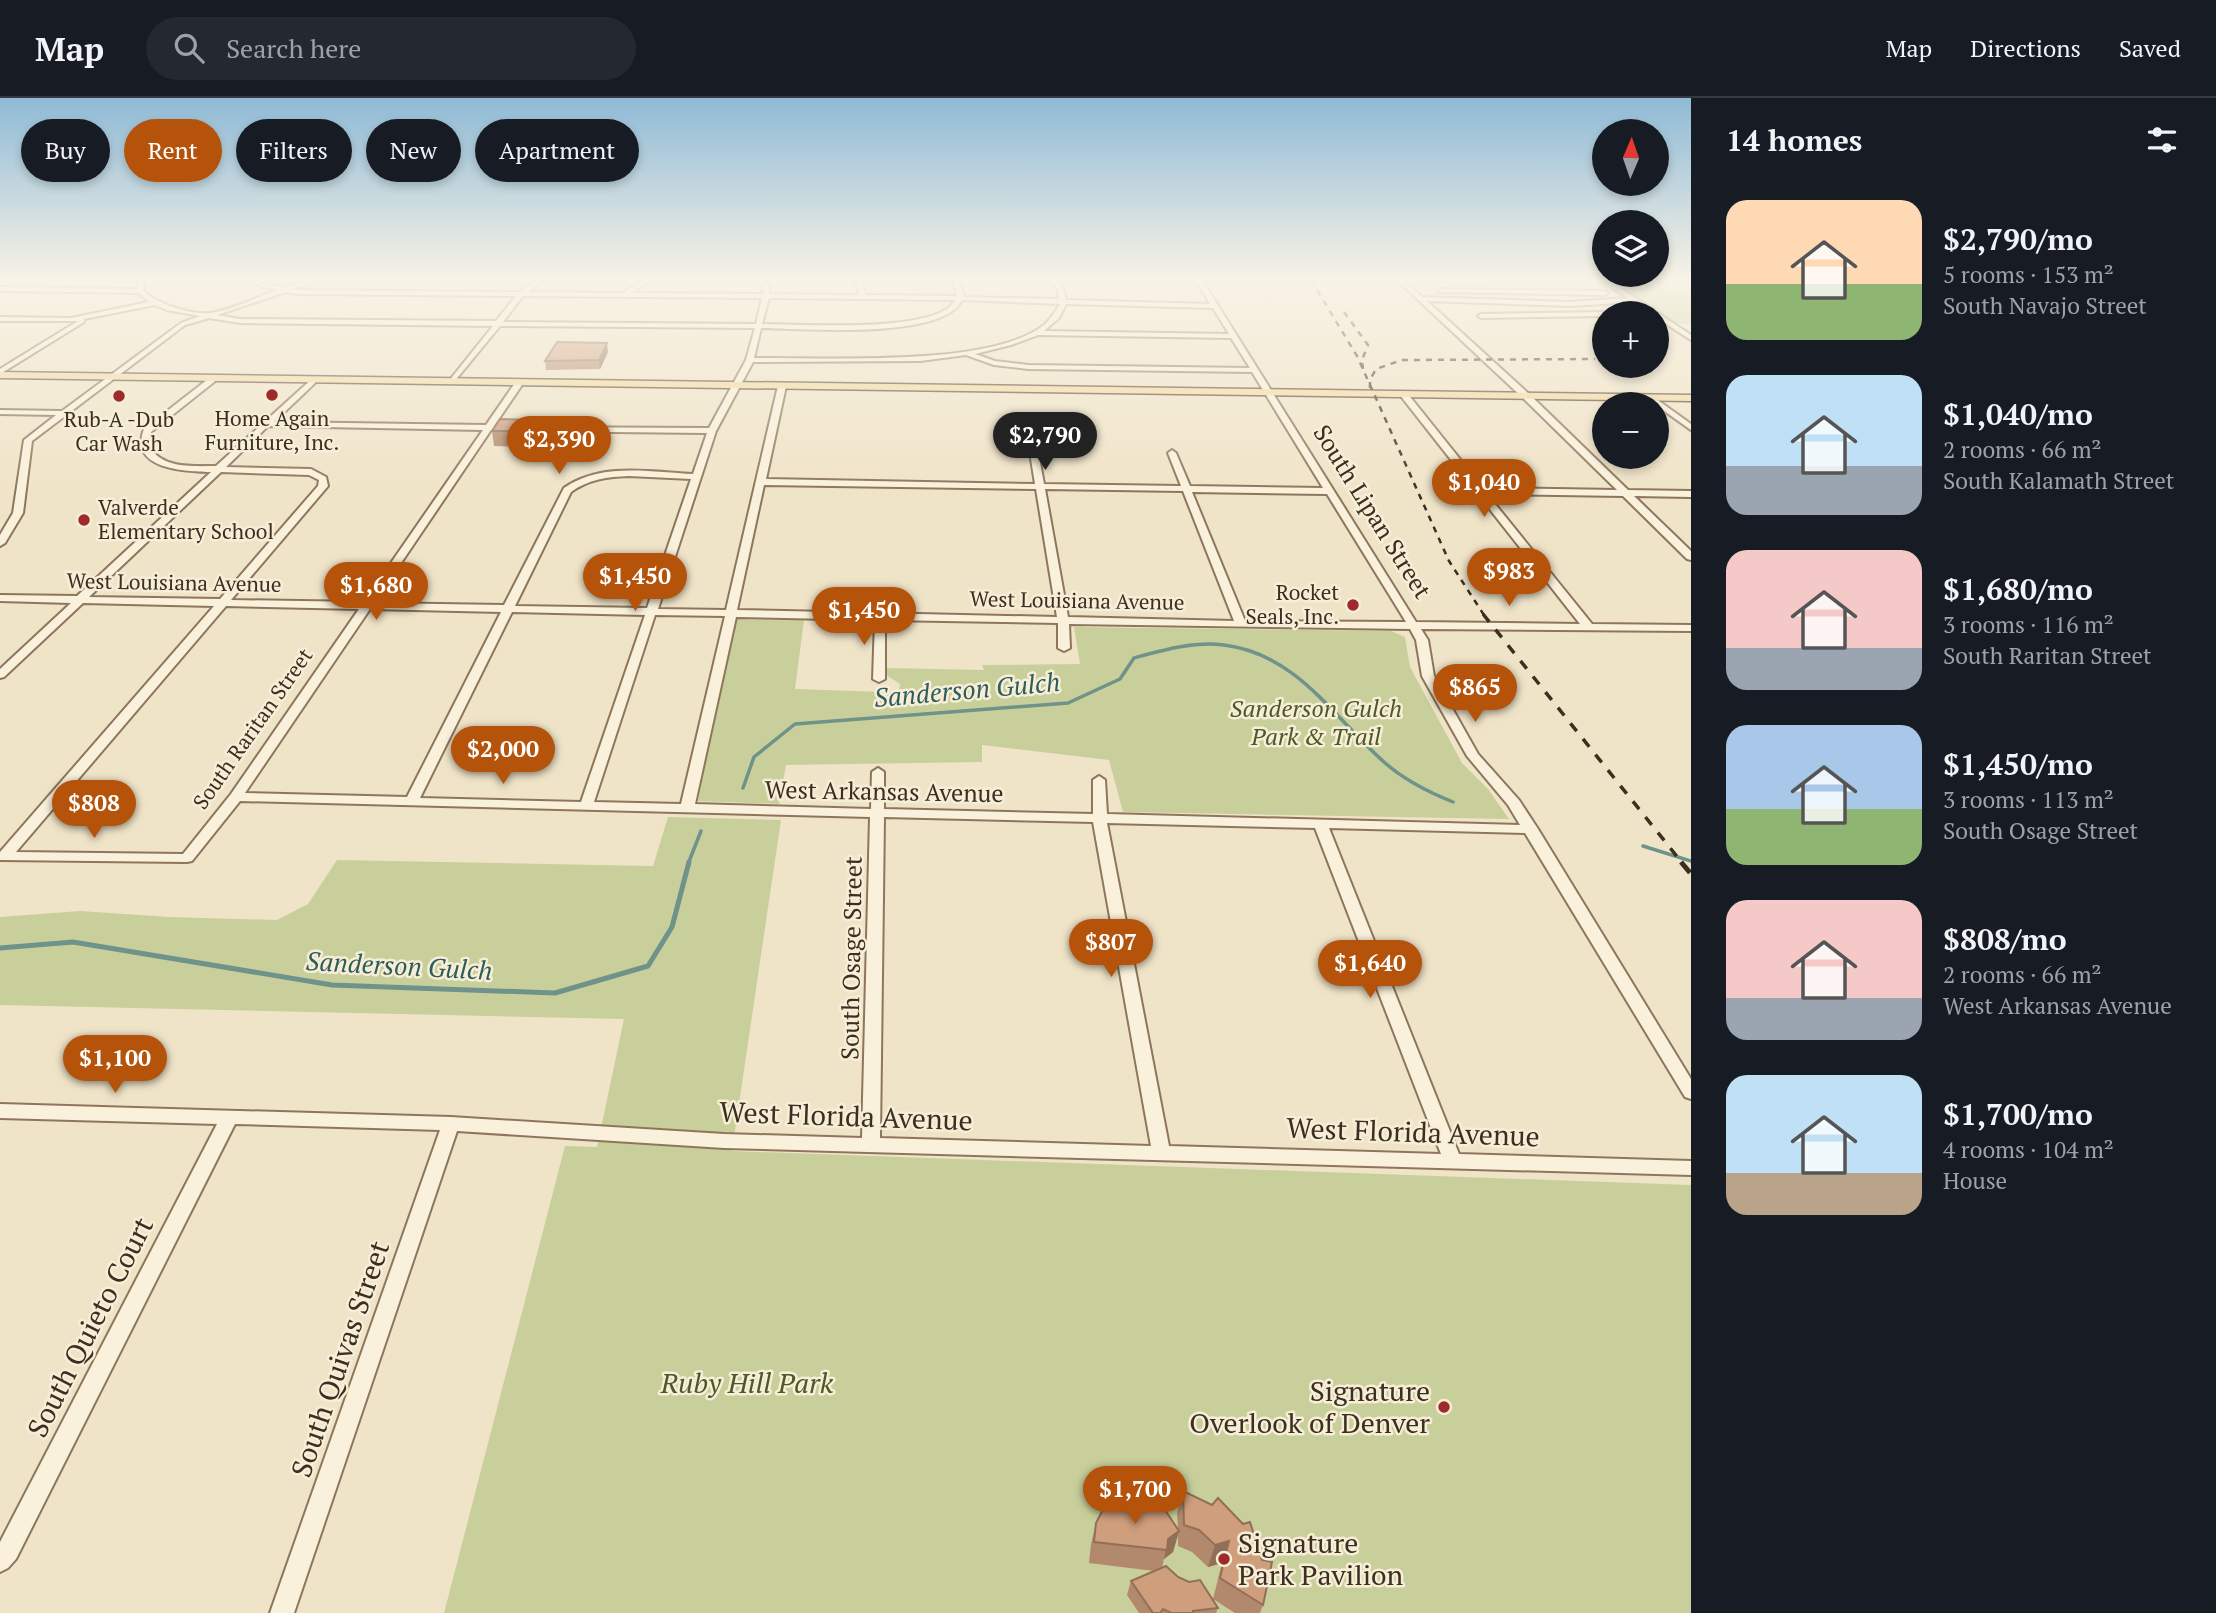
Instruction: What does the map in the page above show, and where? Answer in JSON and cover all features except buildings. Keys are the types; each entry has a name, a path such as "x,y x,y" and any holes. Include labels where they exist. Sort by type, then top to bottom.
{"main road":[{"path":"0,374 738,385 896,392 1592,397"},
{"path":"1669,398 1691,398"}],"street":[{"path":"0,374 34,351"},
{"path":"0,542 18,513 28,440 146,351"},
{"path":"453,381 477,351"},
{"path":"586,805 712,431 738,385 752,351"},
{"path":"750,360 920,359 972,351"},
{"name":"South Lipan Street","path":"1244,351 1422,640 1428,676 1473,756 1514,803 1531,829 1691,1094"},
{"path":"1477,351 1691,557"},
{"path":"967,352 994,363 1028,367 1256,370"},
{"path":"3,856 224,603 324,482 321,476 303,471 182,468 161,463 148,453 145,436 152,426 215,378"},
{"path":"0,675 313,380"},
{"name":"South Raritan Street","path":"3,856 187,859 236,797 520,382"},
{"path":"687,809 782,386"},
{"path":"1404,394 1587,625"},
{"path":"1669,411 1691,428"},
{"path":"0,412 61,413"},
{"path":"268,424 712,431"},
{"path":"1033,446 1063,620 1064,648"},
{"path":"1172,453 1241,624"},
{"path":"412,801 506,608 571,486 607,475 697,477"},
{"path":"760,482 1330,491"},
{"path":"1481,491 1691,494"},
{"name":"West Louisiana Avenue","path":"0,598 1241,624 1691,628"},
{"path":"879,679 880,616"},
{"name":"South Osage Street","path":"871,1145 878,772"},
{"path":"1099,780 1100,821 1161,1153"},
{"name":"West Arkansas Avenue","path":"236,797 1100,821 1531,829"},
{"path":"1321,825 1453,1162"},
{"name":"West Florida Avenue","path":"3,1116 451,1124 723,1141 1691,1168"},
{"name":"South Quieto Court","path":"0,1560 8,1551 229,1118"},
{"name":"South Quivas Street","path":"282,1613 451,1124"}],"green space":[{"name":"Sanderson Gulch Park & Trail","path":"734,619 804,620 795,689 886,692 899,690 900,684 886,675 885,668 984,670 982,665 1080,664 1074,627 1391,631 1405,637 1410,667 1462,763 1488,789 1509,819 1123,812 1109,760 982,745 982,762 786,765 779,804 698,801"},
{"name":"Ruby Hill Park","path":"668,817 781,820 732,1151 1691,1185 1691,1613 444,1613 565,1146 597,1147 624,1019 0,1005 0,917 80,911 277,920 308,904 337,860 653,866"}],"waterway":[{"name":"Sanderson Gulch","path":"743,788 754,757 795,724 1068,703 1120,679 1134,658 1179,647 1213,644 1250,651 1293,674 1392,768 1417,785 1453,802"},
{"name":"Sanderson Gulch","path":"688,864 701,831"},
{"name":"Sanderson Gulch","path":"1643,846 1691,861"},
{"name":"Sanderson Gulch","path":"0,948 73,942 332,985 555,993 648,966 672,927 689,862"}],"railway":[{"path":"1354,351 1370,385"},
{"path":"1363,369 1362,360 1366,351"},
{"path":"1370,385 1376,369 1402,360 1592,359"},
{"path":"1370,385 1449,561 1484,615"},
{"path":"1483,614 1683,864"},
{"path":"1681,862 1691,874"}],"place":[{"name":"Home Again Furniture, Inc.","path":"272,395"},
{"name":"Rub-A -Dub Car Wash","path":"119,396"},
{"name":"Valverde Elementary School","path":"84,520"},
{"name":"Rocket Seals, Inc.","path":"1353,605"},
{"name":"Signature Overlook of Denver","path":"1444,1407"},
{"name":"Signature Park Pavilion","path":"1224,1559"}]}
